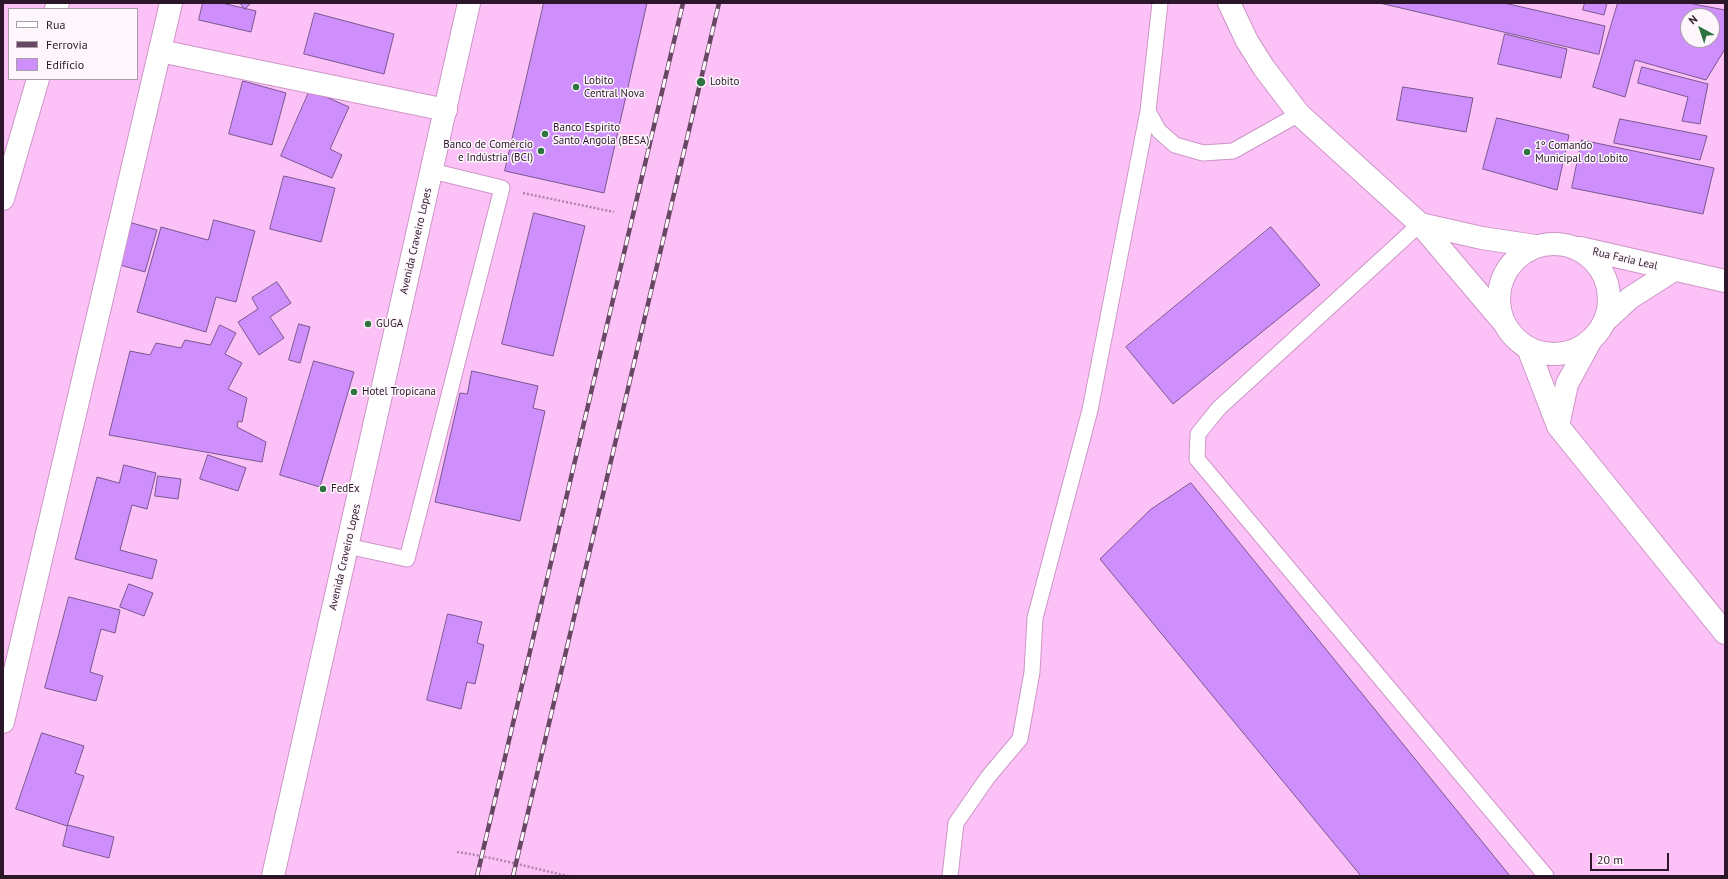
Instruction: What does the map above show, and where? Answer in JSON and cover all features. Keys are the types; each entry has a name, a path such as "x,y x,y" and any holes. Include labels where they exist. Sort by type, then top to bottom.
{"street":[{"path":"3,722 170,3"},
{"name":"Avenida Craveiro Lopes","path":"273,876 469,3"},
{"path":"1229,3 1247,41 1264,68 1299,114 1420,224 1504,323 1518,342 1528,348 1544,354 1561,354 1577,349 1591,340"},
{"path":"160,51 446,110"},
{"path":"3,199 38,80"},
{"path":"1420,224 1482,238 1535,246"},
{"path":"1504,323 1498,300 1502,278 1515,259 1535,246 1548,243 1562,243 1576,247 1588,254 1604,273 1610,297 1604,322 1591,340 1567,384 1558,426"},
{"name":"Rua Faria Leal","path":"1576,247 1725,281"},
{"name":"Rua Faria Leal","path":"1604,322 1630,298 1674,270"},
{"path":"1528,348 1558,426 1725,633"}],"lane":[{"path":"950,876 956,823 988,777 1020,739 1032,672 1035,618 1090,410 1148,111 1160,3"},
{"path":"1148,111 1159,131 1175,145 1203,153 1232,151 1299,114"},
{"path":"347,546 407,559 502,188 432,171"},
{"path":"1420,224 1219,408 1198,434 1197,460 1546,876"}],"path":[{"path":"502,188 614,212"},
{"path":"457,852 481,855 499,861 568,876"}],"building":[{"path":"203,3 222,3 256,11 251,32 199,20"},
{"path":"240,3 251,3 245,9"},
{"name":"Lobito Central Nova","path":"544,3 647,3 604,193 505,171"},
{"path":"1380,3 1504,3 1605,26 1599,54"},
{"path":"1585,3 1607,3 1604,15 1583,10"},
{"path":"1618,3 1688,3 1714,8 1680,8 1680,48 1720,48 1720,9 1725,10 1725,49 1706,80 1635,60 1625,97 1593,87"},
{"path":"315,13 394,34 384,74 304,54"},
{"path":"1505,34 1567,49 1561,78 1498,64"},
{"path":"1642,67 1708,84 1700,124 1682,121 1688,97 1638,83"},
{"path":"243,81 286,93 272,145 229,134"},
{"path":"1403,87 1473,98 1466,132 1397,120"},
{"path":"310,90 349,107 330,149 342,155 332,178 281,156"},
{"name":"1º Comando Municipal do Lobito","path":"1497,118 1569,135 1557,190 1483,169"},
{"path":"1620,119 1707,136 1700,160 1614,143"},
{"path":"1582,140 1714,168 1703,214 1572,188"},
{"path":"284,176 335,188 321,242 270,229"},
{"path":"534,213 585,226 553,356 502,344"},
{"path":"214,220 255,231 236,302 216,297 206,332 137,312 161,227 208,240"},
{"path":"132,223 157,230 145,272 120,265"},
{"path":"1271,227 1320,285 1173,404 1126,347"},
{"path":"277,282 291,303 270,317 284,338 259,355 238,322 258,309 252,298"},
{"path":"299,324 310,327 300,363 289,360"},
{"path":"220,325 236,333 225,354 242,363 228,389 247,398 242,422 238,421 237,427 266,442 262,462 109,435 130,351 150,355 156,343 181,348 185,340 210,345"},
{"path":"314,361 354,372 320,487 280,475"},
{"path":"472,371 538,386 533,408 545,411 520,521 435,502 460,393 467,394"},
{"path":"208,455 246,468 238,491 200,479"},
{"path":"124,465 156,473 147,509 132,505 120,550 157,560 152,579 75,559 97,477 119,483"},
{"path":"158,476 181,479 178,499 155,496"},
{"path":"1191,483 1510,876 1361,876 1100,559 1150,510"},
{"path":"129,584 153,593 144,616 120,607"},
{"path":"69,597 120,610 115,633 101,629 90,672 103,676 96,701 45,688"},
{"path":"448,614 482,622 477,643 484,645 475,684 467,682 461,709 427,700"},
{"path":"42,733 84,746 75,773 84,776 67,826 16,809"},
{"path":"68,825 114,837 109,858 63,846"}],"railway":[{"path":"477,876 683,3"},
{"path":"513,876 719,3"}],"place":[{"name":"Lobito","path":"701,82"},
{"name":"Lobito Central Nova","path":"576,87"},
{"name":"Banco Espírito Santo Angola (BESA)","path":"545,134"},
{"name":"Banco de Comércio e Indústria (BCI)","path":"541,151"},
{"name":"1º Comando Municipal do Lobito","path":"1527,152"},
{"name":"GUGA","path":"368,324"},
{"name":"Hotel Tropicana","path":"354,392"},
{"name":"FedEx","path":"323,489"}]}
